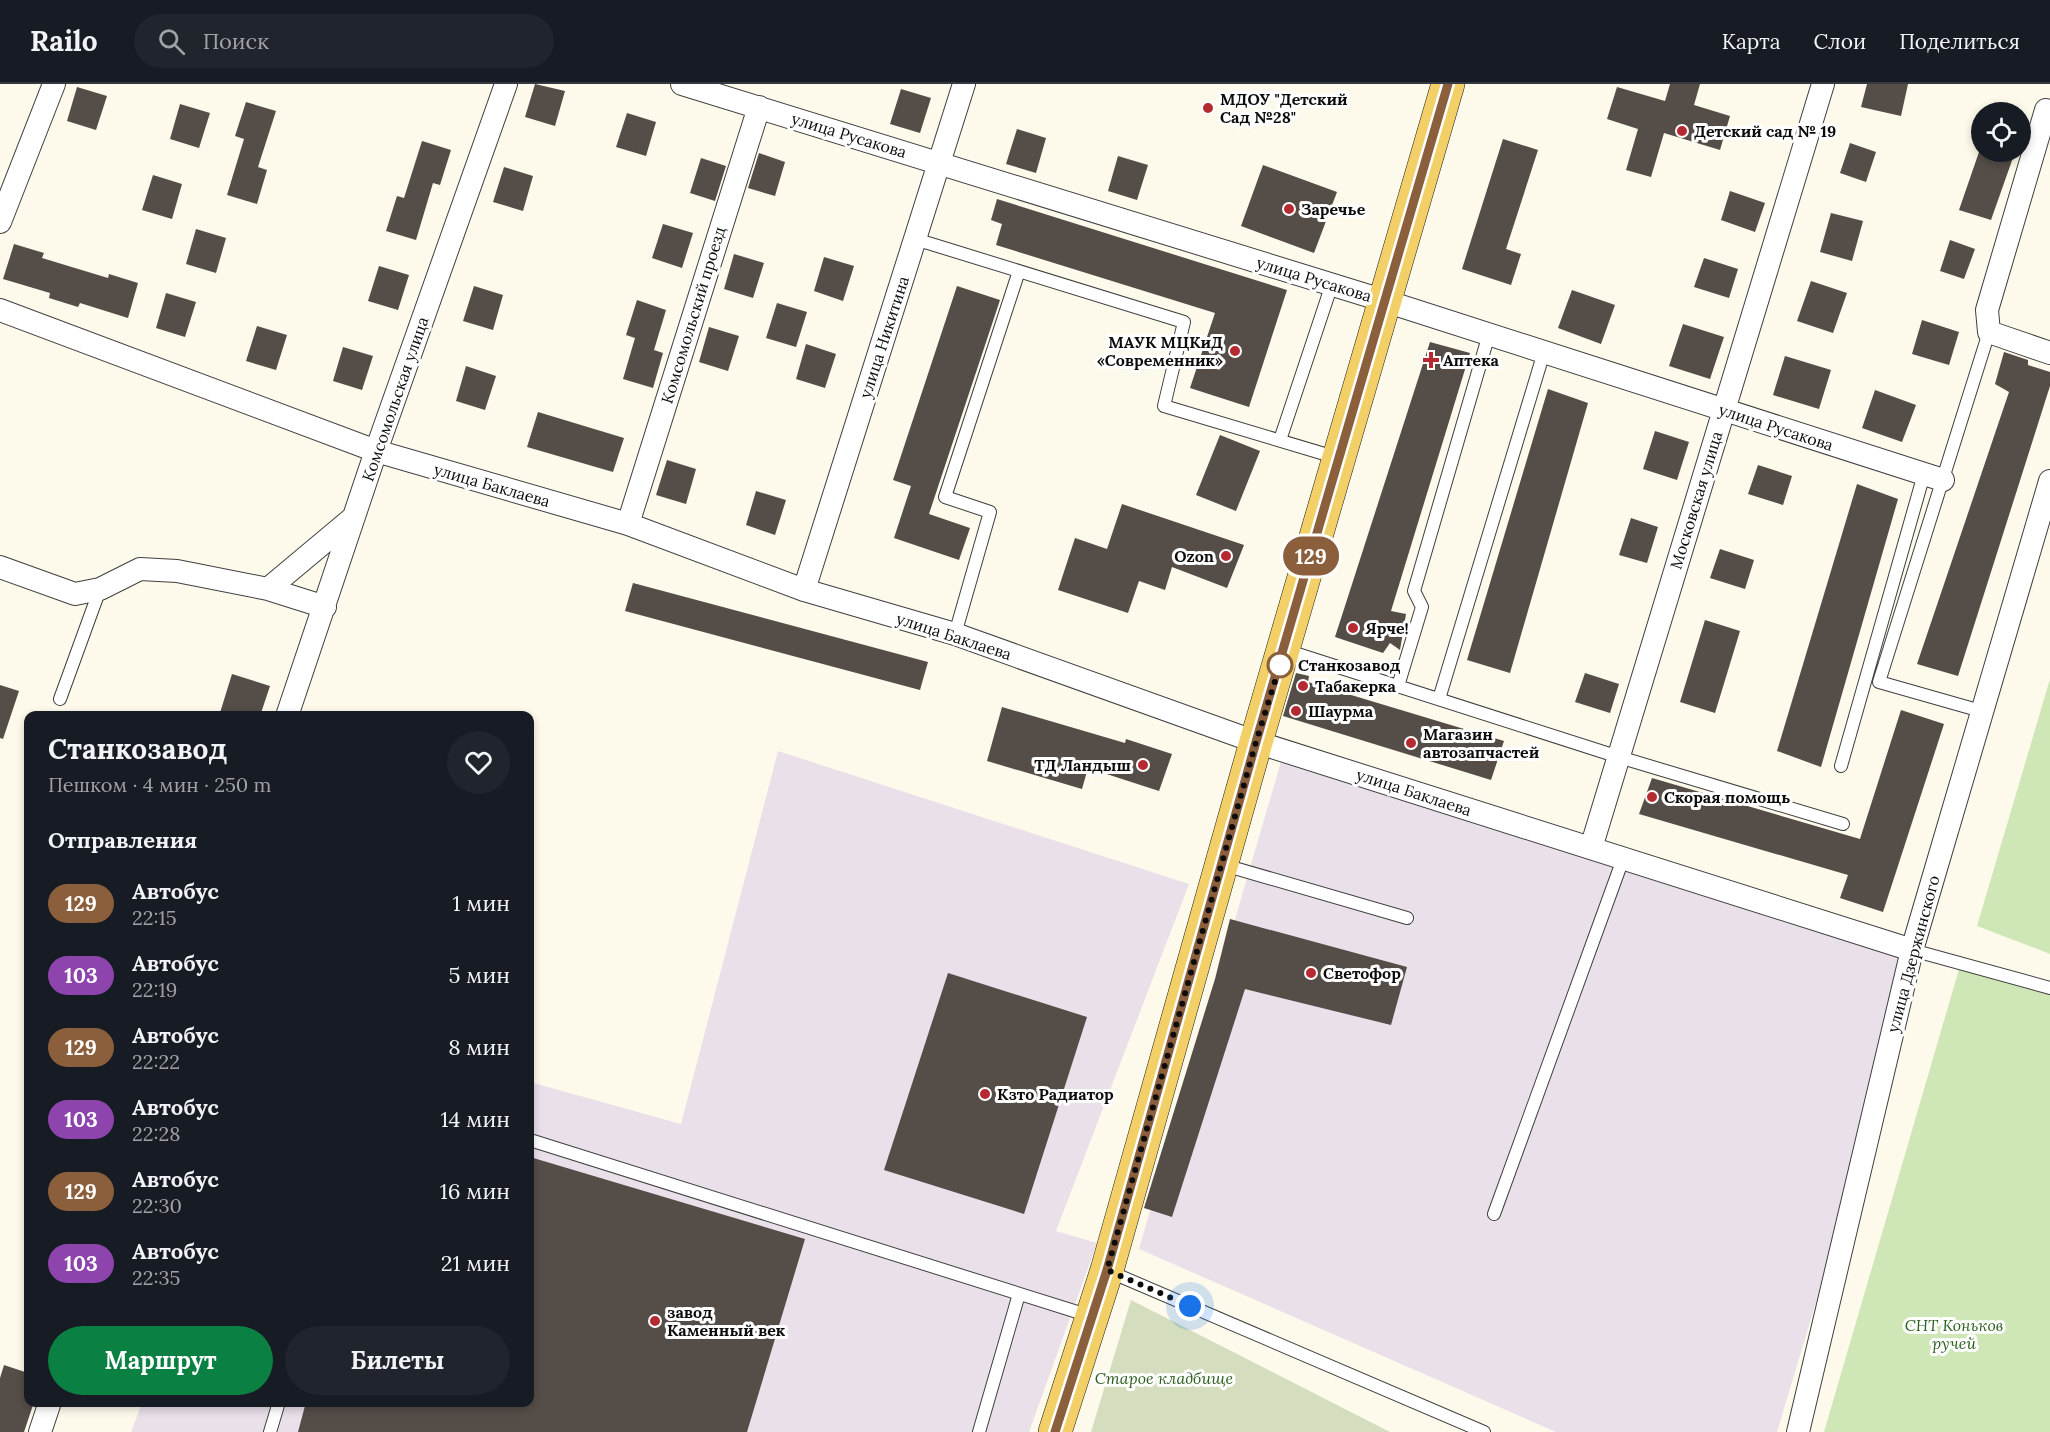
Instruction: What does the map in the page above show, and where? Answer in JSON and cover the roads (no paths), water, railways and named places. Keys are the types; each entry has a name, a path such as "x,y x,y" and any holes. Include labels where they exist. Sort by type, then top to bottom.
{"main road":[{"path":"1055,1432 1107,1270 1256,742 1448,84"}],"street":[{"path":"0,222 54,84"},
{"name":"Комсомольская улица","path":"289,711 376,451 506,84"},
{"name":"улица Русакова","path":"682,84 1384,300 1933,477"},
{"name":"улица Никитина","path":"804,590 964,84"},
{"name":"Московская улица","path":"1591,848 1823,84"},
{"name":"Комсомольский проезд","path":"628,524 759,107"},
{"path":"2046,110 1987,310 1989,332 2050,353"},
{"name":"улица Баклаева","path":"0,310 376,451 628,524 804,590 955,634 1256,742 1912,951"},
{"name":"улица Дзержинского","path":"1798,1432 1912,951 2050,481"},
{"path":"268,589 354,517"},
{"path":"0,567 75,594 100,589 140,569 177,571 268,589 325,607"},
{"path":"40,1432 48,1407"}],"lane":[{"path":"915,239 1184,322 1164,406 1339,458"},
{"path":"955,634 990,512 945,497 1019,271"},
{"path":"1280,440 1332,284"},
{"path":"1841,766 1933,477 1989,332"},
{"path":"1398,686 1422,607 1414,591 1489,334"},
{"path":"1439,699 1544,352"},
{"path":"1933,477 1879,682 1981,711"},
{"path":"60,699 100,589"},
{"path":"1284,650 1619,757 1844,824"},
{"path":"1494,1214 1623,859"},
{"path":"1222,864 1407,918"},
{"path":"1912,951 2050,988"},
{"path":"534,1141 1091,1316"},
{"path":"1107,1270 1484,1432"},
{"path":"979,1432 1019,1294"},
{"path":"270,1432 278,1407"}],"place":[{"name":"МДОУ \"Детский Сад №28\"","path":"1208,108"},
{"name":"Детский сад № 19","path":"1682,131"},
{"name":"Заречье","path":"1289,209"},
{"name":"МАУК МЦКиД «Современник»","path":"1235,351"},
{"name":"Аптека","path":"1431,360"},
{"name":"Ozon","path":"1226,556"},
{"name":"Ярче!","path":"1353,628"},
{"name":"Станкозавод","path":"1280,665"},
{"name":"Табакерка","path":"1303,686"},
{"name":"Шаурма","path":"1296,711"},
{"name":"Магазин автозапчастей","path":"1411,743"},
{"name":"ТД Ландыш","path":"1143,765"},
{"name":"Скорая помощь","path":"1652,797"},
{"name":"Светофор","path":"1311,973"},
{"name":"Кзто Радиатор","path":"985,1094"},
{"name":"завод Каменный век","path":"655,1321"}],"park label":[{"name":"СНТ Коньков ручей","path":"1954,1334"},
{"name":"Старое кладбище","path":"1164,1378"}]}
